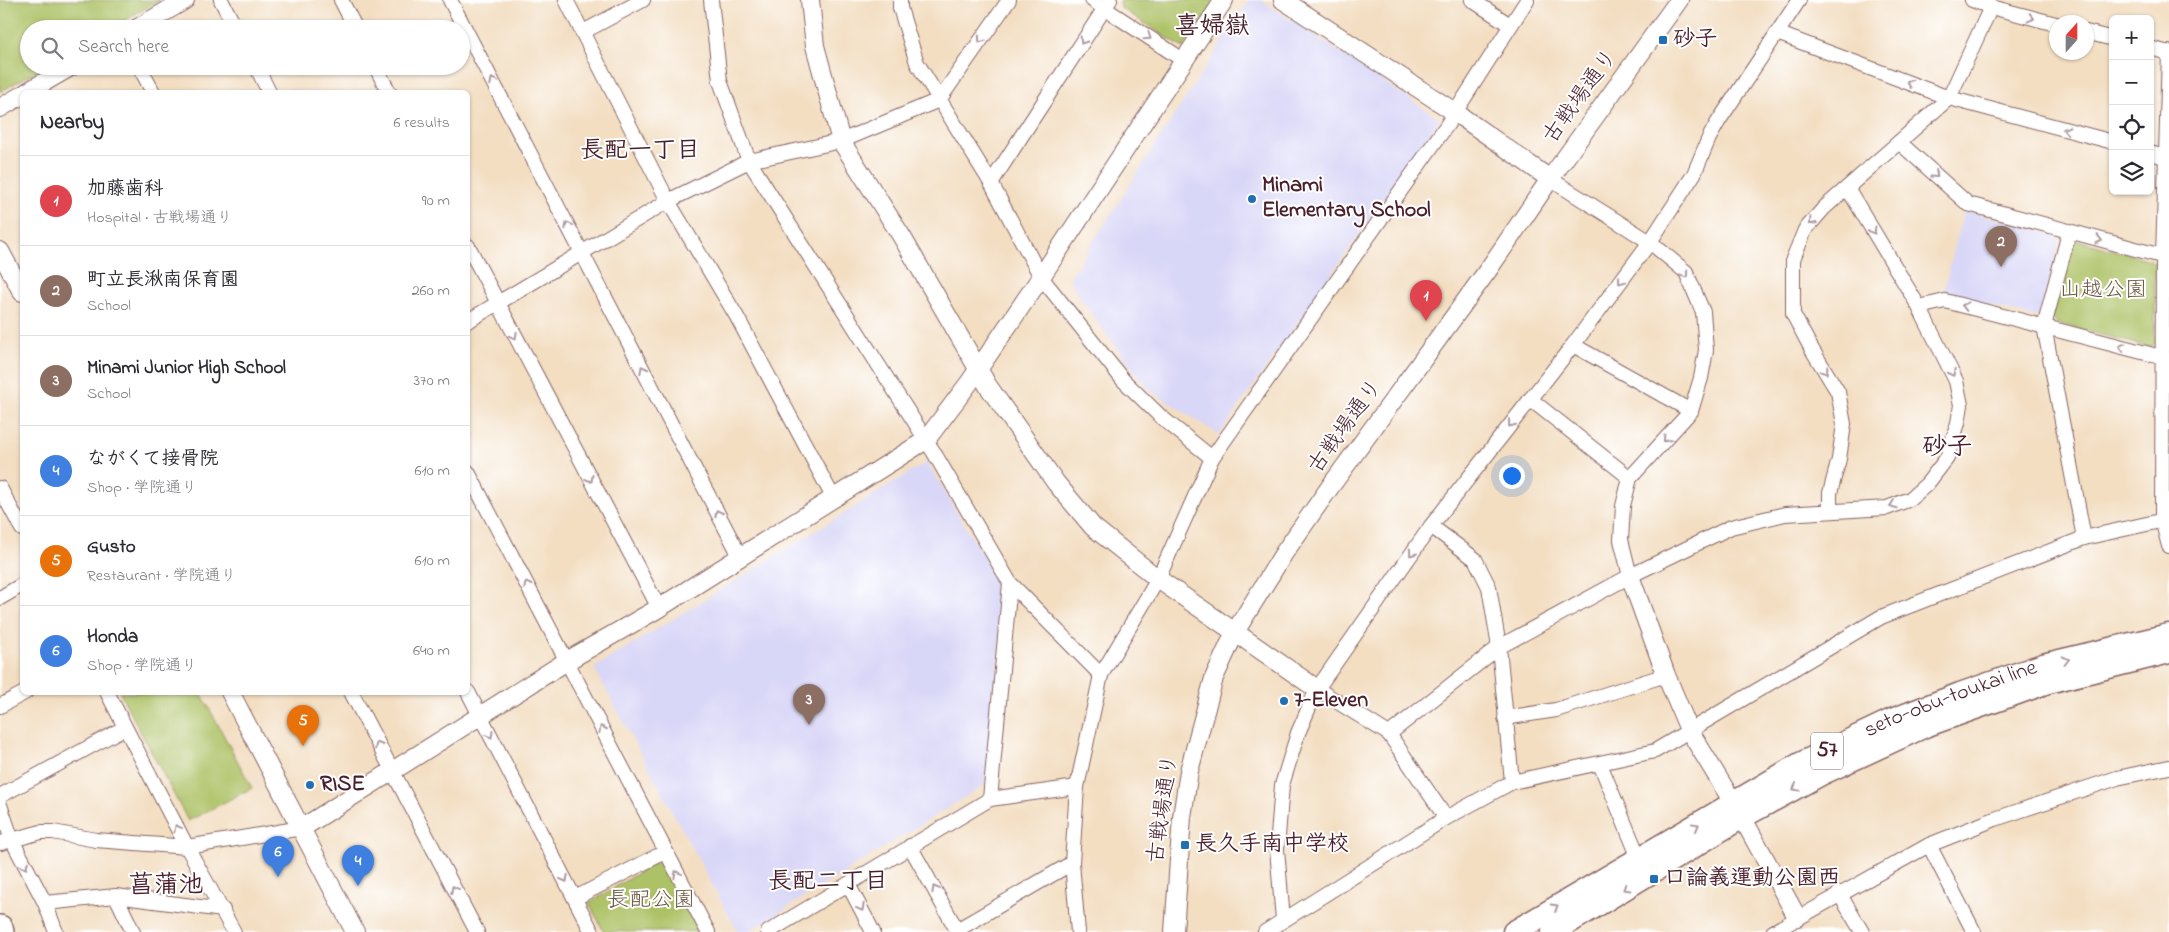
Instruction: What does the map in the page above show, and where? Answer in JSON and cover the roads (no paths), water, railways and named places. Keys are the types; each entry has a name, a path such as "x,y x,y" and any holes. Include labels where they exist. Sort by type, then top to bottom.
{"highway":[{"path":"0,928 2,932"}],"main road":[{"name":"seto-obu-toukai line","path":"1514,932 1639,858 1738,811 1800,764 1892,720 1960,694 2043,666 2169,635"},
{"name":"57","path":"1553,932 1738,811 1925,726 2048,682 2169,652"}],"street":[{"path":"151,20 185,0"},
{"path":"221,0 231,20"},
{"path":"341,0 351,20"},
{"path":"450,0 460,20"},
{"path":"566,0 668,201 737,317 834,499"},
{"path":"583,32 643,0"},
{"path":"711,0 720,81 749,161 926,440 1010,583 1101,675"},
{"path":"810,0 815,46 841,141 902,237 988,386 1056,483 1093,527 1158,579 1317,688 1389,734 1446,818"},
{"path":"900,0 900,8 917,63 991,183 1041,277 1122,380 1161,417 1212,458"},
{"path":"470,320 668,201 749,161 841,141 939,100 1009,0"},
{"path":"6,842 41,832 54,832 96,840 187,847 302,828 567,661 659,608 926,440 1041,277 1224,0"},
{"path":"1283,0 1456,113 1550,179 1650,242 1686,272 1703,312 1706,350 1701,378 1691,411 1630,478 1623,506 1622,540 1630,576 1666,675 1689,730 1738,811 1797,917"},
{"path":"1472,0 1510,25"},
{"path":"1078,932 1072,863 1077,787 1101,675 1158,579 1212,458 1456,113 1527,0"},
{"name":"古戦場通り","path":"1174,932 1181,826 1189,771 1214,678 1235,632 1284,553 1488,270 1550,179 1678,0"},
{"path":"1283,920 1277,849 1282,786 1298,733 1317,688 1431,526 1573,346 1650,242 1694,174 1718,122 1799,0"},
{"path":"1972,0 2049,22"},
{"path":"991,183 1102,3 1183,60"},
{"path":"1830,511 1830,493 1839,459 1844,424 1838,392 1793,314 1793,259 1805,230 1824,208 1848,189 1949,98 1991,7"},
{"path":"1777,34 1949,98 2109,141"},
{"path":"2094,34 2109,38"},
{"path":"470,38 740,556"},
{"path":"2154,49 2169,53 2166,257 2166,519 2169,546"},
{"path":"34,90 58,75"},
{"path":"144,75 152,90"},
{"path":"261,75 269,90"},
{"path":"380,75 388,90"},
{"path":"0,108 20,98"},
{"path":"1899,142 1968,204 2069,233 2166,257"},
{"path":"2154,154 2167,157"},
{"path":"1389,734 1499,647 1630,576 1731,527 1785,514 1887,508 1910,499 1927,484 1947,458 1958,423 1961,405 1956,381 1919,307 1848,189"},
{"path":"2069,233 2044,326 2084,538"},
{"path":"470,250 659,608"},
{"path":"0,251 20,288"},
{"path":"1919,307 1944,301 2166,358"},
{"path":"1573,346 1691,411"},
{"path":"1530,399 1630,478"},
{"path":"470,476 708,932"},
{"path":"0,488 20,524"},
{"path":"1265,932 1446,818 1512,782 1655,751 1881,617 2084,538 2166,519"},
{"path":"1431,526 1476,559 1489,586 1499,647 1512,782"},
{"path":"990,799 1010,583"},
{"path":"0,598 20,587"},
{"path":"1505,718 1556,710 1666,675"},
{"path":"0,706 20,695"},
{"path":"108,695 187,847 234,932"},
{"path":"232,695 355,932"},
{"path":"353,695 477,932"},
{"path":"470,695 592,932"},
{"path":"0,796 124,728"},
{"path":"1600,764 1639,858"},
{"path":"1773,932 1839,893 1929,845 1995,819 2118,778 2169,767"},
{"path":"768,932 788,927 848,884 990,799 1077,787"},
{"path":"0,805 6,842 45,903 56,932"},
{"path":"1929,845 1974,932"},
{"path":"910,846 958,931 1072,863"},
{"path":"575,898 665,852"},
{"path":"848,884 873,932"},
{"path":"1839,893 1862,932"},
{"path":"45,903 116,896 223,910"},
{"path":"116,896 133,932"}],"place":[{"name":"砂子","path":"1663,40"},
{"name":"Minami Elementary School","path":"1252,199"},
{"name":"町立長湫南保育園","path":"2001,267"},
{"name":"加藤歯科","path":"1426,321"},
{"name":"7-Eleven","path":"1284,701"},
{"name":"Minami Junior High School","path":"809,725"},
{"name":"Gusto","path":"303,746"},
{"name":"RISE","path":"310,785"},
{"name":"長久手南中学校","path":"1185,845"},
{"name":"Honda","path":"278,877"},
{"name":"口論義運動公園西","path":"1654,879"},
{"name":"ながくて接骨院","path":"358,886"}],"district":[{"name":"喜婦嶽","path":"1212,27"},
{"name":"長配一丁目","path":"640,151"},
{"name":"砂子","path":"1947,448"},
{"name":"長配二丁目","path":"828,882"},
{"name":"菖蒲池","path":"166,886"}],"park label":[{"name":"山越公園","path":"2103,291"},
{"name":"長配公園","path":"651,901"}]}
